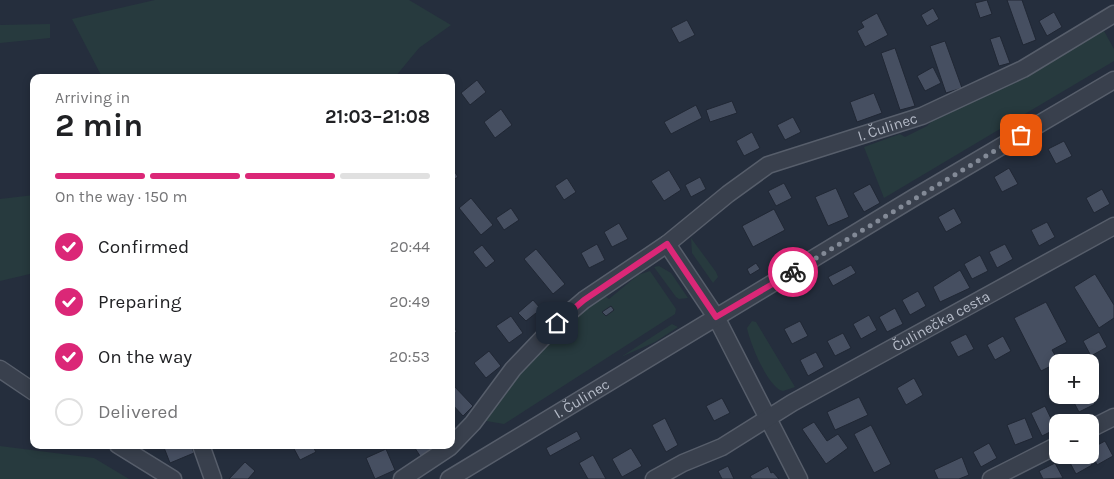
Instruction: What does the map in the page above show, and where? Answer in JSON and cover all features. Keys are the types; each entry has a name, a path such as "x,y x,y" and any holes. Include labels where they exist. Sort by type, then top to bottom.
{"street":[{"name":"I. Čulinec","path":"455,442 473,423 513,369 564,317 584,300 667,244 728,194 768,165 922,116 1024,69 1114,14"},
{"name":"I. Čulinec","path":"449,479 716,317 1114,80"},
{"name":"Čulinečka cesta","path":"654,479 683,463 722,447 768,417 1114,226"},
{"path":"667,244 716,317 799,479"},
{"path":"0,369 30,389"},
{"path":"1099,424 1114,417"},
{"path":"124,449 173,479"},
{"path":"202,449 213,479"},
{"name":"I. Čulinec","path":"402,479 447,449"},
{"path":"990,479 1049,450"}],"green space":[{"path":"155,0 409,0 451,25 419,48 397,74 100,74 72,19"},
{"path":"50,24 50,38 0,43 0,25"},
{"path":"1104,31 1114,49 1114,61 884,198 864,147 900,134 905,137 927,126 941,112 1096,33"},
{"path":"30,195 30,274 0,281 0,199"},
{"path":"691,238 716,272 718,277 713,283 692,253"},
{"path":"659,266 671,273 688,298 679,299 676,297 654,267"},
{"path":"650,271 676,309 675,314 504,424 481,420 502,392 570,320 605,296 609,299 638,275"},
{"path":"752,321 756,322 795,387 783,391 771,382 756,354 749,335 747,328"},
{"path":"672,324 678,327 655,342 621,357"},
{"path":"0,446 94,458 129,479 0,479"}],"building":[{"path":"987,0 992,14 980,18 975,3"},
{"path":"1007,0 1022,0 1036,40 1023,45"},
{"path":"933,8 939,19 927,26 921,15"},
{"path":"1054,12 1062,27 1047,36 1039,21"},
{"path":"877,13 888,35 865,47 857,31 864,27 861,22"},
{"path":"687,20 695,35 679,43 671,28"},
{"path":"1000,36 1010,63 999,66 990,39"},
{"path":"945,41 962,88 946,93 930,46"},
{"path":"895,48 915,106 900,110 881,53"},
{"path":"933,67 941,83 925,91 917,76"},
{"path":"477,80 486,92 470,105 461,93"},
{"path":"874,93 882,113 857,122 850,102"},
{"path":"732,101 737,113 710,122 706,110"},
{"path":"696,105 702,118 671,134 664,122"},
{"path":"501,109 512,125 495,138 484,122"},
{"path":"793,117 801,132 785,140 777,125"},
{"path":"752,132 760,148 744,156 736,141"},
{"path":"1064,141 1072,156 1056,164 1048,149"},
{"path":"1009,168 1018,184 1002,192 994,177"},
{"path":"669,170 681,190 664,201 651,181"},
{"path":"700,177 706,189 691,197 685,185"},
{"path":"567,178 576,192 564,200 555,186"},
{"path":"784,183 792,198 776,206 768,191"},
{"path":"870,184 880,203 864,212 853,193"},
{"path":"836,188 849,217 828,226 815,197"},
{"path":"1102,189 1110,204 1094,213 1086,198"},
{"path":"471,198 493,225 481,235 459,208"},
{"path":"511,208 519,220 504,230 496,218"},
{"path":"954,208 962,223 946,232 938,217"},
{"path":"774,209 785,230 753,247 742,226"},
{"path":"1047,222 1055,237 1039,246 1031,230"},
{"path":"619,223 628,239 612,247 604,232"},
{"path":"597,244 605,260 589,268 581,253"},
{"path":"1005,244 1013,259 997,268 989,252"},
{"path":"482,245 495,261 486,268 473,252"},
{"path":"536,249 565,284 553,294 524,259"},
{"path":"980,255 988,271 972,279 964,264"},
{"path":"756,263 760,269 750,275 747,269"},
{"path":"851,265 856,273 833,286 828,277"},
{"path":"960,270 970,288 940,302 933,287"},
{"path":"1095,274 1114,305 1114,318 1099,328 1074,287"},
{"path":"918,291 926,306 910,315 902,300"},
{"path":"533,300 541,309 526,321 518,313"},
{"path":"1046,302 1067,342 1052,350 1054,354 1049,354 1049,367 1041,371 1014,318"},
{"path":"611,306 614,310 606,316 602,312"},
{"path":"895,308 903,324 887,332 879,317"},
{"path":"869,315 877,330 861,339 853,324"},
{"path":"511,316 523,333 509,343 496,326"},
{"path":"800,321 808,336 792,344 784,329"},
{"path":"1099,332 1107,347 1095,354 1090,354 1083,341"},
{"path":"843,333 851,348 835,356 827,341"},
{"path":"966,334 974,349 958,357 950,342"},
{"path":"1003,336 1011,351 995,360 987,345"},
{"path":"489,351 501,366 486,378 474,363"},
{"path":"816,352 824,367 808,376 800,360"},
{"path":"914,378 923,395 906,405 897,388"},
{"path":"455,387 473,406 463,416 455,407"},
{"path":"859,397 868,415 835,430 827,412"},
{"path":"722,398 730,413 714,421 706,406"},
{"path":"1075,404 1095,404 1079,412"},
{"path":"1045,406 1049,414 1049,432 1042,436 1031,413"},
{"path":"665,418 678,445 666,452 652,425"},
{"path":"1025,418 1033,438 1015,445 1007,425"},
{"path":"814,422 827,441 838,434 848,448 826,464 802,429"},
{"path":"871,425 891,464 874,473 854,434"},
{"path":"577,431 581,439 550,456 546,448"},
{"path":"1105,441 1113,456 1099,464 1099,444"},
{"path":"989,443 997,458 981,467 973,452"},
{"path":"631,448 642,466 622,477 612,459"},
{"path":"165,449 192,449 194,453 170,463"},
{"path":"294,449 314,449 316,452 300,460"},
{"path":"386,449 395,470 375,479 366,458"},
{"path":"416,449 437,449 422,459"},
{"path":"593,455 606,479 588,479 579,463"},
{"path":"962,457 969,475 959,479 938,479 934,470"},
{"path":"245,462 255,471 248,479 229,479"},
{"path":"1056,464 1063,478 1043,479 1039,471"},
{"path":"1071,464 1092,464 1092,465 1076,474"},
{"path":"728,466 734,479 722,479 718,471"},
{"path":"768,466 771,473 773,472 779,479 752,479 750,476"}],"way so far":[{"path":"793,272 1021,135"}],"route":[{"path":"557,323 584,300 667,244 716,317 793,272"}]}
